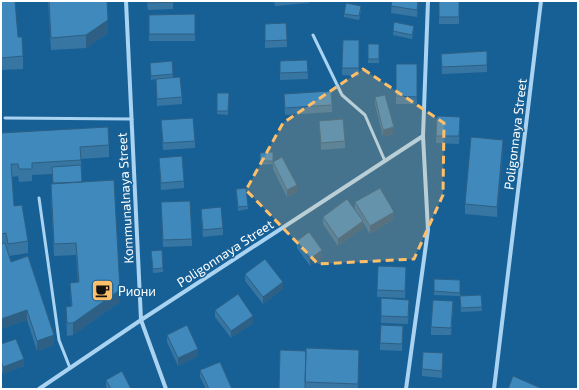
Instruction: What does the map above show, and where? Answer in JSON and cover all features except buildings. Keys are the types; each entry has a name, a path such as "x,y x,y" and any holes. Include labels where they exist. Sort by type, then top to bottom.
{"street":[{"name":"Kommunalnaya Street","path":"126,1 141,320 166,389"},
{"path":"406,389 428,230 423,136 428,1"},
{"name":"Poligonnaya Street","path":"494,389 541,1"},
{"name":"Poligonnaya Street","path":"39,389 141,320 423,136"}],"lane":[{"path":"313,35 342,95 366,115 385,161"},
{"path":"5,118 132,119"},
{"path":"39,198 59,340 70,368"}],"highlighted area":[{"path":"363,69 444,123 443,195 414,259 318,264 246,190 283,123"}],"place":[{"name":"Риони","path":"103,291"}]}
